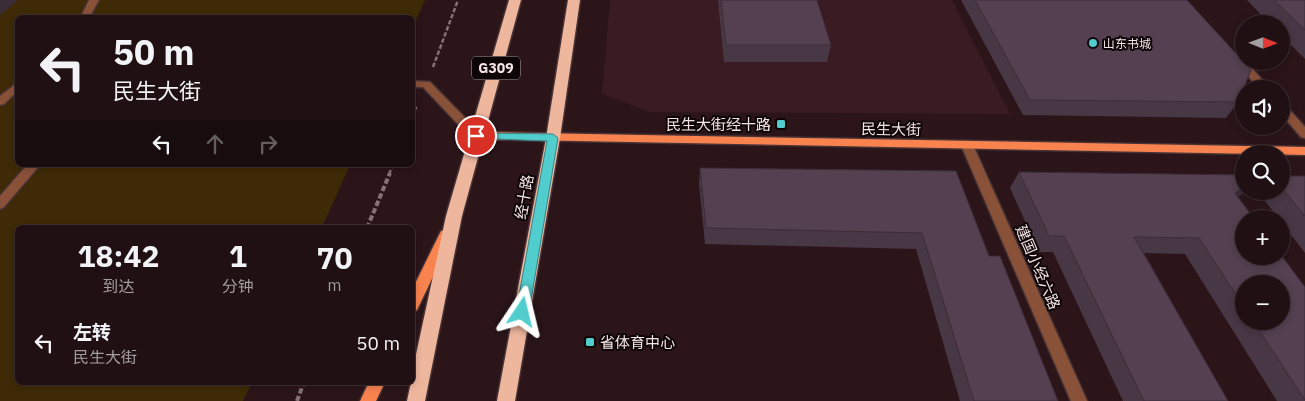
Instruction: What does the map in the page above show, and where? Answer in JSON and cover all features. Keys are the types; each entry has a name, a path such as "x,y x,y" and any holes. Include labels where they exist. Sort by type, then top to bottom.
{"highway":[{"name":"G309","path":"416,401 454,216 515,0"},
{"name":"经十路","path":"506,401 553,138 574,0"}],"main road":[{"name":"民生大街","path":"476,136 1305,151"},
{"path":"415,300 454,216"},
{"path":"368,401 376,385"}],"street":[{"path":"86,15 94,0"},
{"path":"1232,52 1257,80"},
{"path":"415,84 426,84 476,136"},
{"path":"0,102 15,88"},
{"path":"1290,117 1305,134"},
{"name":"建国小经六路","path":"968,145 1078,401"},
{"path":"0,204 32,167"}],"path":[{"path":"415,110 458,0"},
{"path":"368,225 392,167"},
{"path":"296,401 303,385"}],"shaded area":[{"path":"0,0 425,0 415,22 415,15 15,15 15,167 349,167 323,225 15,225 15,385 251,385 243,401 0,401"},
{"path":"610,0 952,0 1010,114 650,112 602,94"}],"building":[{"path":"721,0 817,0 831,45 726,45"},
{"name":"山东书城","path":"975,0 1187,0 1235,52 1235,70 1251,70 1247,80 1235,80 1235,102 1030,100"},
{"path":"1274,0 1305,0 1305,30 1290,15"},
{"path":"700,168 956,171 989,256 1000,256 1058,401 974,401 922,233 706,228"},
{"path":"1019,172 1235,175 1235,200 1240,200 1247,210 1235,210 1235,265 1288,265 1305,287 1305,400 1259,330 1290,330 1290,275 1235,275 1235,293 1199,238 1134,237 1228,401 1144,401 1064,236 1049,236"},
{"path":"1290,176 1305,176 1305,216 1290,198"}],"place":[{"name":"山东书城","path":"1093,43"},
{"name":"民生大街经十路","path":"781,124"},
{"name":"省体育中心","path":"590,342"}],"route":[{"path":"476,136 553,138 522,312"}]}
